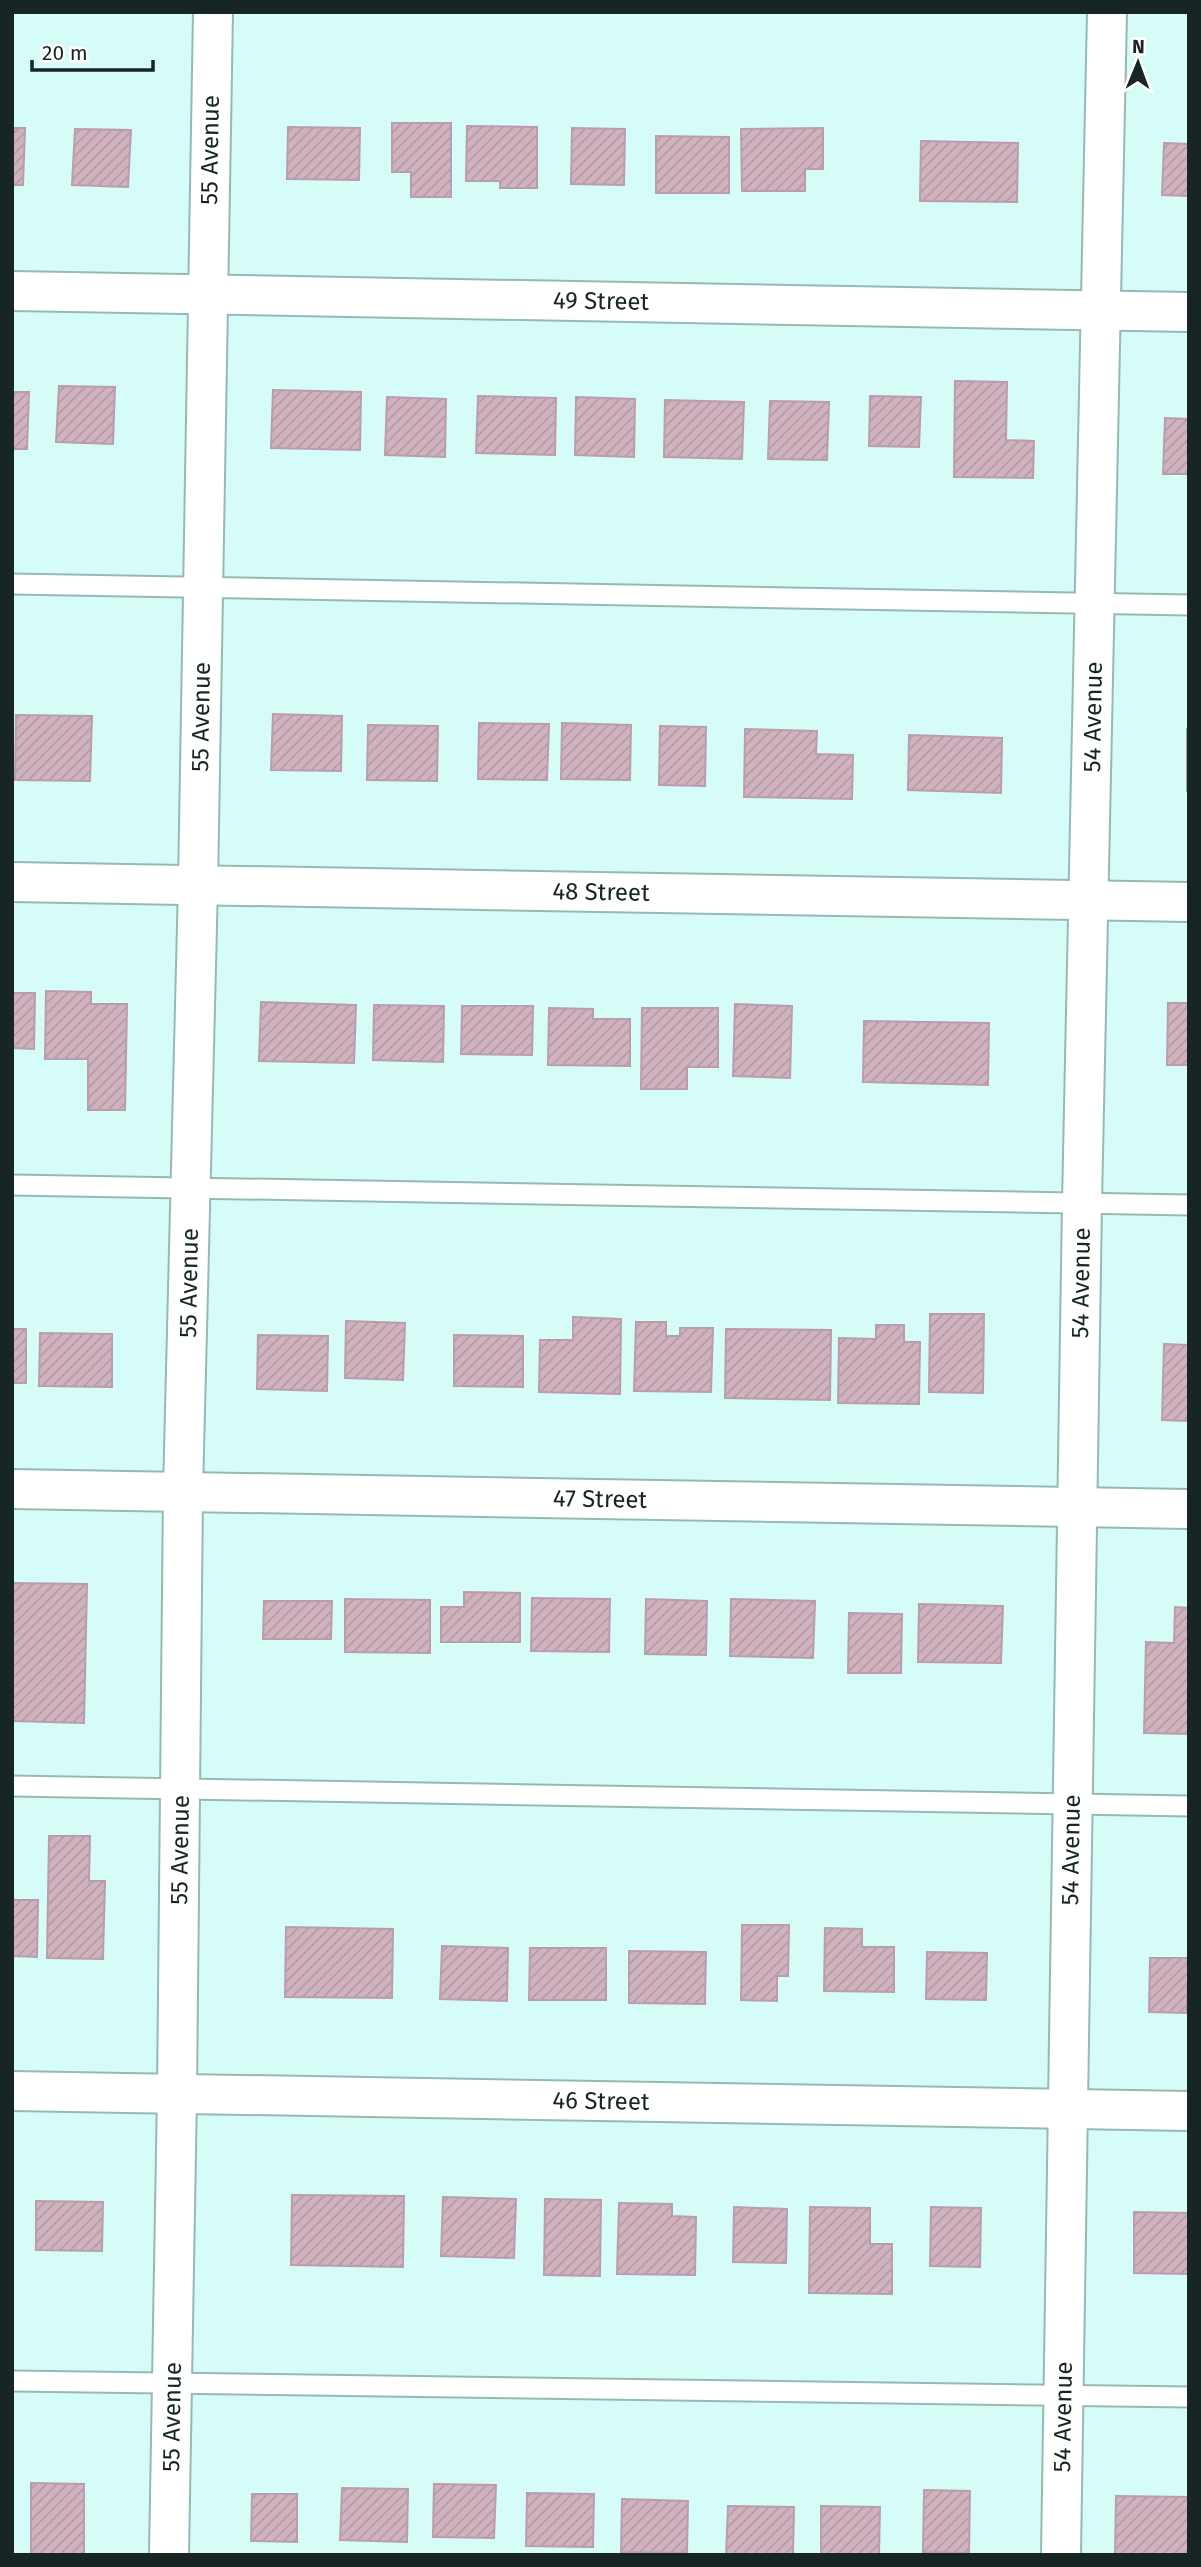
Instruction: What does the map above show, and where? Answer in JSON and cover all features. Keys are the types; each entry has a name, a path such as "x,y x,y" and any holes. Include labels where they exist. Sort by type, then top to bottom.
{"street":[{"name":"55 Avenue","path":"169,2555 183,1492 198,885 212,12"},
{"name":"54 Avenue","path":"1061,2555 1082,1203 1107,12"},
{"name":"49 Street","path":"12,291 1189,312"},
{"name":"48 Street","path":"12,882 1189,902"},
{"name":"47 Street","path":"12,1489 1189,1509"},
{"name":"46 Street","path":"12,2091 1189,2111"}],"lane":[{"path":"12,584 1189,605"},
{"path":"12,1185 1189,1205"},
{"path":"12,1786 1189,1806"},
{"path":"12,2381 1189,2397"}],"building":[{"path":"392,123 451,123 451,197 411,197 411,172 392,172"},
{"path":"467,126 537,127 537,188 500,188 500,181 466,181"},
{"path":"288,127 360,128 359,180 287,179"},
{"path":"12,128 25,128 23,185 12,185"},
{"path":"572,128 625,129 624,185 571,184"},
{"path":"823,128 823,169 805,169 805,191 742,191 741,129"},
{"path":"75,129 131,130 128,187 72,185"},
{"path":"656,136 729,137 729,193 656,193"},
{"path":"921,141 1018,143 1017,202 920,201"},
{"path":"1164,143 1189,144 1189,196 1162,195"},
{"path":"955,381 1007,382 1006,440 1034,441 1033,478 954,477"},
{"path":"59,386 115,387 113,444 56,442"},
{"path":"273,390 361,392 360,450 271,448"},
{"path":"12,392 29,392 27,449 12,449"},
{"path":"478,396 556,398 555,455 476,453"},
{"path":"870,396 921,397 919,447 869,446"},
{"path":"387,397 446,399 445,457 385,455"},
{"path":"576,397 635,399 634,457 575,455"},
{"path":"665,400 744,402 742,459 664,457"},
{"path":"770,401 829,402 827,460 768,459"},
{"path":"1165,418 1189,419 1189,474 1163,474"},
{"path":"273,714 342,716 341,771 271,770"},
{"path":"16,715 92,716 90,781 15,780"},
{"path":"479,723 549,724 547,780 478,779"},
{"path":"562,723 631,725 630,780 561,779"},
{"path":"368,725 438,726 437,781 367,780"},
{"path":"660,726 706,727 705,786 659,785"},
{"path":"745,729 817,731 816,754 853,755 852,799 744,797"},
{"path":"1189,729 1189,791 1187,791"},
{"path":"909,735 1002,738 1001,793 908,790"},
{"path":"46,991 91,992 91,1004 127,1004 125,1110 88,1110 88,1059 45,1059"},
{"path":"12,993 35,993 34,1049 12,1048"},
{"path":"261,1002 356,1005 354,1063 259,1061"},
{"path":"1168,1003 1189,1003 1189,1065 1167,1065"},
{"path":"735,1004 792,1006 790,1078 733,1076"},
{"path":"374,1005 444,1006 443,1062 373,1060"},
{"path":"462,1006 533,1006 532,1055 461,1054"},
{"path":"549,1008 593,1009 593,1019 630,1019 630,1066 548,1065"},
{"path":"642,1008 718,1008 718,1067 687,1067 687,1089 641,1089"},
{"path":"864,1021 989,1023 988,1085 863,1082"},
{"path":"930,1314 984,1314 983,1393 929,1392"},
{"path":"573,1317 621,1319 620,1394 539,1392 540,1340 573,1340"},
{"path":"346,1321 405,1323 403,1380 345,1378"},
{"path":"636,1322 666,1322 666,1336 680,1336 680,1328 713,1328 711,1392 634,1391"},
{"path":"876,1325 904,1325 904,1342 920,1342 919,1404 838,1403 839,1338 876,1339"},
{"path":"12,1329 26,1329 26,1383 12,1383"},
{"path":"726,1329 831,1330 830,1400 725,1398"},
{"path":"40,1333 112,1334 112,1387 39,1386"},
{"path":"258,1335 328,1336 327,1391 257,1389"},
{"path":"454,1335 523,1336 523,1387 454,1386"},
{"path":"1164,1344 1189,1345 1189,1421 1162,1420"},
{"path":"12,1583 87,1584 84,1723 12,1721"},
{"path":"464,1592 520,1593 520,1642 441,1642 441,1607 464,1607"},
{"path":"532,1598 610,1599 609,1652 531,1651"},
{"path":"345,1599 430,1600 430,1653 345,1652"},
{"path":"646,1599 707,1601 706,1655 645,1654"},
{"path":"731,1599 815,1601 813,1658 730,1656"},
{"path":"264,1601 332,1601 331,1639 263,1639"},
{"path":"919,1604 1003,1606 1001,1663 918,1662"},
{"path":"1175,1607 1189,1608 1189,1734 1144,1733 1146,1642 1174,1643"},
{"path":"849,1613 902,1614 901,1673 848,1673"},
{"path":"49,1836 90,1836 89,1881 105,1881 103,1959 47,1958"},
{"path":"12,1900 38,1900 37,1957 12,1956"},
{"path":"742,1925 789,1925 788,1976 777,1976 777,2001 741,2000"},
{"path":"286,1927 393,1929 392,1998 285,1997"},
{"path":"825,1928 862,1929 862,1947 894,1947 894,1992 824,1991"},
{"path":"442,1946 508,1948 507,2001 440,1999"},
{"path":"530,1948 606,1948 606,2000 529,2000"},
{"path":"629,1951 706,1952 705,2004 629,2003"},
{"path":"927,1952 987,1953 986,2000 926,1999"},
{"path":"1150,1958 1189,1958 1187,2013 1149,2012"},
{"path":"292,2195 404,2196 403,2267 291,2265"},
{"path":"443,2197 516,2199 514,2258 441,2256"},
{"path":"545,2199 601,2200 600,2276 544,2275"},
{"path":"36,2201 103,2202 102,2251 36,2250"},
{"path":"619,2203 672,2204 672,2216 696,2217 695,2275 617,2274"},
{"path":"734,2207 787,2209 786,2263 733,2262"},
{"path":"810,2207 870,2208 870,2244 892,2244 892,2294 809,2293"},
{"path":"931,2207 981,2208 980,2267 930,2266"},
{"path":"1134,2212 1189,2213 1189,2274 1134,2273"},
{"path":"31,2483 84,2484 84,2555 31,2554"},
{"path":"434,2484 496,2485 494,2538 433,2537"},
{"path":"342,2488 408,2489 407,2542 340,2540"},
{"path":"924,2490 970,2491 969,2553 923,2552"},
{"path":"527,2493 594,2494 593,2547 526,2546"},
{"path":"252,2494 297,2494 297,2542 251,2541"},
{"path":"1116,2496 1189,2497 1189,2555 1115,2555"},
{"path":"622,2499 688,2501 687,2553 621,2552"},
{"path":"728,2506 794,2507 793,2555 726,2555"},
{"path":"821,2506 880,2507 879,2555 821,2555"}]}
